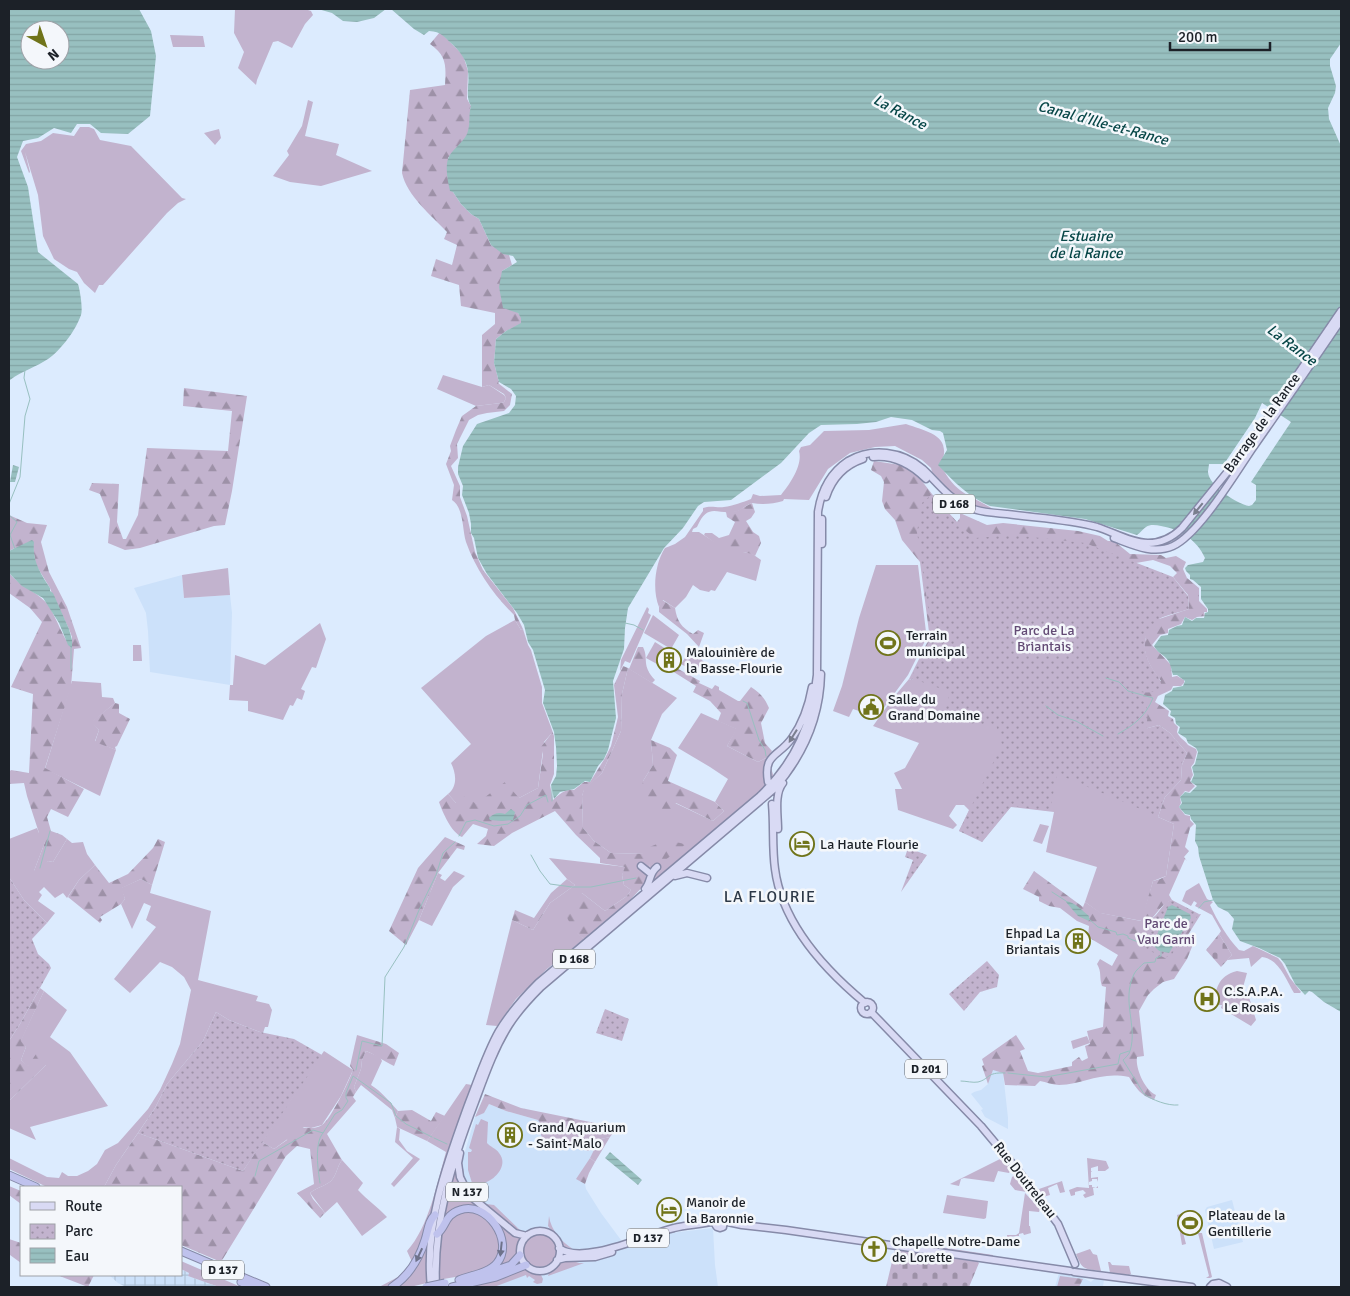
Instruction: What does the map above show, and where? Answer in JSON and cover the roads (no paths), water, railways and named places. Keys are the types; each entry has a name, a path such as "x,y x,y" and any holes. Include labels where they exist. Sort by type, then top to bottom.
{"highway":[{"path":"9,1175 34,1186"},
{"path":"9,1180 23,1186"},
{"path":"437,1234 450,1215 466,1208 474,1209 488,1217 502,1237 502,1251 496,1264 485,1271 448,1285"},
{"path":"392,1287 407,1275 413,1266 424,1242 431,1218 435,1215"},
{"name":"D 137","path":"182,1251 266,1287"},
{"path":"459,1280 502,1270 511,1265 520,1255"},
{"name":"D 137","path":"182,1256 253,1287"},
{"path":"426,1287 496,1277 526,1265"},
{"path":"465,1287 472,1287"}],"main road":[{"name":"Barrage de la Rance","path":"817,675 817,530 820,501 826,484 835,472 846,463 858,457 882,452 895,454 907,458 922,469 953,498 974,509 1091,526 1143,543 1161,541 1179,531 1250,444 1341,312"},
{"name":"Barrage de la Rance","path":"789,771 808,737 818,708 820,691 823,504 835,478 849,466 860,460 875,457 899,460 914,468 957,506 979,514 1089,529 1148,549 1166,548 1175,545 1187,537 1223,492 1341,320"},
{"path":"768,781 766,771 768,762 794,736 817,675"},
{"name":"D 168","path":"431,1287 430,1255 435,1215 453,1148 486,1059 500,1030 515,1007 538,983 760,796 780,775 804,733 812,709 817,675"},
{"path":"773,853 777,833 778,792 780,786 789,775 789,771"},
{"name":"D 168","path":"436,1287 437,1234 447,1184 463,1133 498,1042 519,1010 541,987 768,795 789,771"},
{"path":"772,804 774,822 773,853"},
{"name":"Rue Doutreleau","path":"773,853 778,888 790,918 809,946 864,1004 870,1003 872,1006 871,1012 987,1133 1055,1218 1071,1257 1072,1268"},
{"path":"641,866 651,874"},
{"path":"637,898 650,882 651,874 657,867"},
{"path":"671,876 687,873 707,878"},
{"name":"N 137","path":"463,1133 465,1138 459,1159 459,1172 466,1191 478,1203 515,1232 527,1236"},
{"name":"D 137","path":"557,1260 595,1257 670,1231 719,1224"},
{"name":"D 137","path":"559,1248 573,1253 599,1251 672,1228 719,1224 742,1225 1059,1270 1072,1268 1098,1275 1192,1287"},
{"path":"537,1231 547,1232 554,1237 559,1248 557,1260 550,1267 541,1270 533,1269 526,1265 520,1255 521,1244 527,1236 537,1231"},
{"path":"1209,1287 1219,1283 1227,1287"}],"water":[{"path":"9,9 139,9 151,31 156,56 150,116 128,134 101,133 90,124 77,124 71,133 54,128 38,138 23,141 17,157 28,187 38,252 78,284 82,308 76,327 58,350 43,362 10,380"},
{"path":"318,9 386,9 374,18 357,22 343,21 332,13"},
{"name":"Estuaire de la Rance","path":"391,9 1341,9 1341,43 1330,59 1330,66 1336,86 1328,108 1329,119 1341,146 1341,1012 1312,992 1309,991 1305,995 1295,984 1280,958 1240,941 1232,929 1234,919 1228,912 1218,907 1213,900 1195,841 1196,825 1190,815 1185,814 1179,807 1182,803 1180,797 1185,792 1190,793 1197,786 1191,782 1194,775 1192,767 1195,764 1198,752 1196,748 1188,743 1186,738 1178,733 1180,727 1176,724 1175,718 1170,715 1171,711 1163,704 1165,695 1172,691 1173,688 1183,686 1185,681 1177,675 1173,675 1168,660 1154,646 1161,636 1168,635 1169,630 1182,625 1185,617 1192,621 1196,618 1204,618 1205,613 1208,612 1201,599 1201,587 1190,579 1190,575 1185,568 1188,565 1203,562 1205,558 1202,552 1187,536 1168,527 1149,525 1137,535 1085,519 990,506 983,503 969,494 938,465 947,450 943,433 912,420 891,417 876,422 821,425 809,433 781,463 731,500 704,502 698,506 683,528 664,548 628,608 624,649 613,681 616,718 604,759 590,782 585,781 574,789 560,792 554,799 551,785 556,776 556,747 554,732 543,703 545,690 524,625 487,574 478,558 474,538 471,533 469,513 462,495 463,486 458,474 463,446 477,424 509,413 515,405 516,396 511,389 499,382 494,363 496,339 521,323 518,313 503,308 499,287 502,271 517,262 513,256 503,254 491,245 479,219 471,214 453,192 450,191 447,171 448,159 467,134 469,127 471,106 468,97 468,68 464,58 457,49 437,32 429,31 424,35","holes":["1262,403 1291,422 1251,482 1256,485 1256,500 1252,505 1244,505 1231,498 1213,483 1208,472 1209,464 1224,464 1255,418"]},
{"path":"13,465 19,467 15,482 10,482"},
{"path":"32,540 38,566 50,591 53,593 69,629 72,648 68,645 59,623 43,598 22,586 9,573 9,551"},
{"path":"511,809 515,812 513,820 490,820 489,818 497,813 505,814"},
{"path":"1066,901 1075,905 1089,916 1089,921 1078,916"},
{"path":"1172,905 1190,914 1191,918 1169,953 1159,951 1153,945 1168,907"},
{"path":"610,1152 642,1180 638,1185 605,1158"}],"waterway":[{"path":"9,504 20,477 25,416 30,399 24,378 25,370"},
{"path":"9,515 17,522 10,535 15,549"},
{"path":"625,623 643,630"},
{"path":"71,647 71,669"},
{"path":"1106,678 1119,682 1128,691 1153,698 1147,710 1139,719 1118,734"},
{"path":"743,701 747,703 766,756"},
{"path":"1046,706 1058,715 1076,721 1103,736"},
{"path":"552,787 552,801"},
{"path":"459,836 466,822 475,820 494,826 508,824 520,816 527,805 546,795 548,802"},
{"path":"40,868 50,831"},
{"path":"356,1070 362,1041 382,1046 385,977 404,947 436,875 443,853 455,842"},
{"path":"531,855 550,884 591,887 636,878"},
{"path":"1052,892 1066,901"},
{"path":"1199,908 1204,902 1213,900"},
{"path":"1089,919 1098,927 1116,932 1117,935 1123,934 1143,944 1154,944"},
{"path":"1161,952 1161,956 1156,958 1155,962 1144,963 1137,970 1130,984 1129,1004 1132,1042 1129,1052 1123,1060 1144,1094 1160,1102 1178,1105"},
{"path":"1008,1073 1046,1077 1118,1064 1120,1054 1129,1051"},
{"path":"961,1081 978,1082 991,1075 1005,1073"},
{"path":"255,1176 259,1161 313,1130 323,1133 335,1114 342,1110 348,1101 346,1093 353,1076 391,1103 396,1116 406,1124 432,1137"},
{"path":"320,1183 318,1143 323,1133"},
{"path":"434,1138 447,1144"}],"place":[{"name":"Terrain municipal","path":"888,643"},
{"name":"Malouinière de la Basse-Flourie","path":"669,660"},
{"name":"Salle du Grand Domaine","path":"871,707"},
{"name":"La Haute Flourie","path":"802,844"},
{"name":"Ehpad La Briantais","path":"1078,941"},
{"name":"C.S.A.P.A. Le Rosais","path":"1207,999"},
{"name":"Grand Aquarium - Saint-Malo","path":"510,1135"},
{"name":"Manoir de la Baronnie","path":"669,1210"},
{"name":"Plateau de la Gentillerie","path":"1190,1223"},
{"name":"Chapelle Notre-Dame de Lorette","path":"874,1249"}],"district":[{"name":"LA FLOURIE","path":"770,897"}],"water label":[{"name":"La Rance","path":"900,112"},
{"name":"Canal d'Ille-et-Rance","path":"1103,123"},
{"name":"La Rance","path":"1292,345"}],"park label":[{"name":"Parc de La Briantais","path":"1044,638"},
{"name":"Parc de Vau Garni","path":"1166,932"}]}
